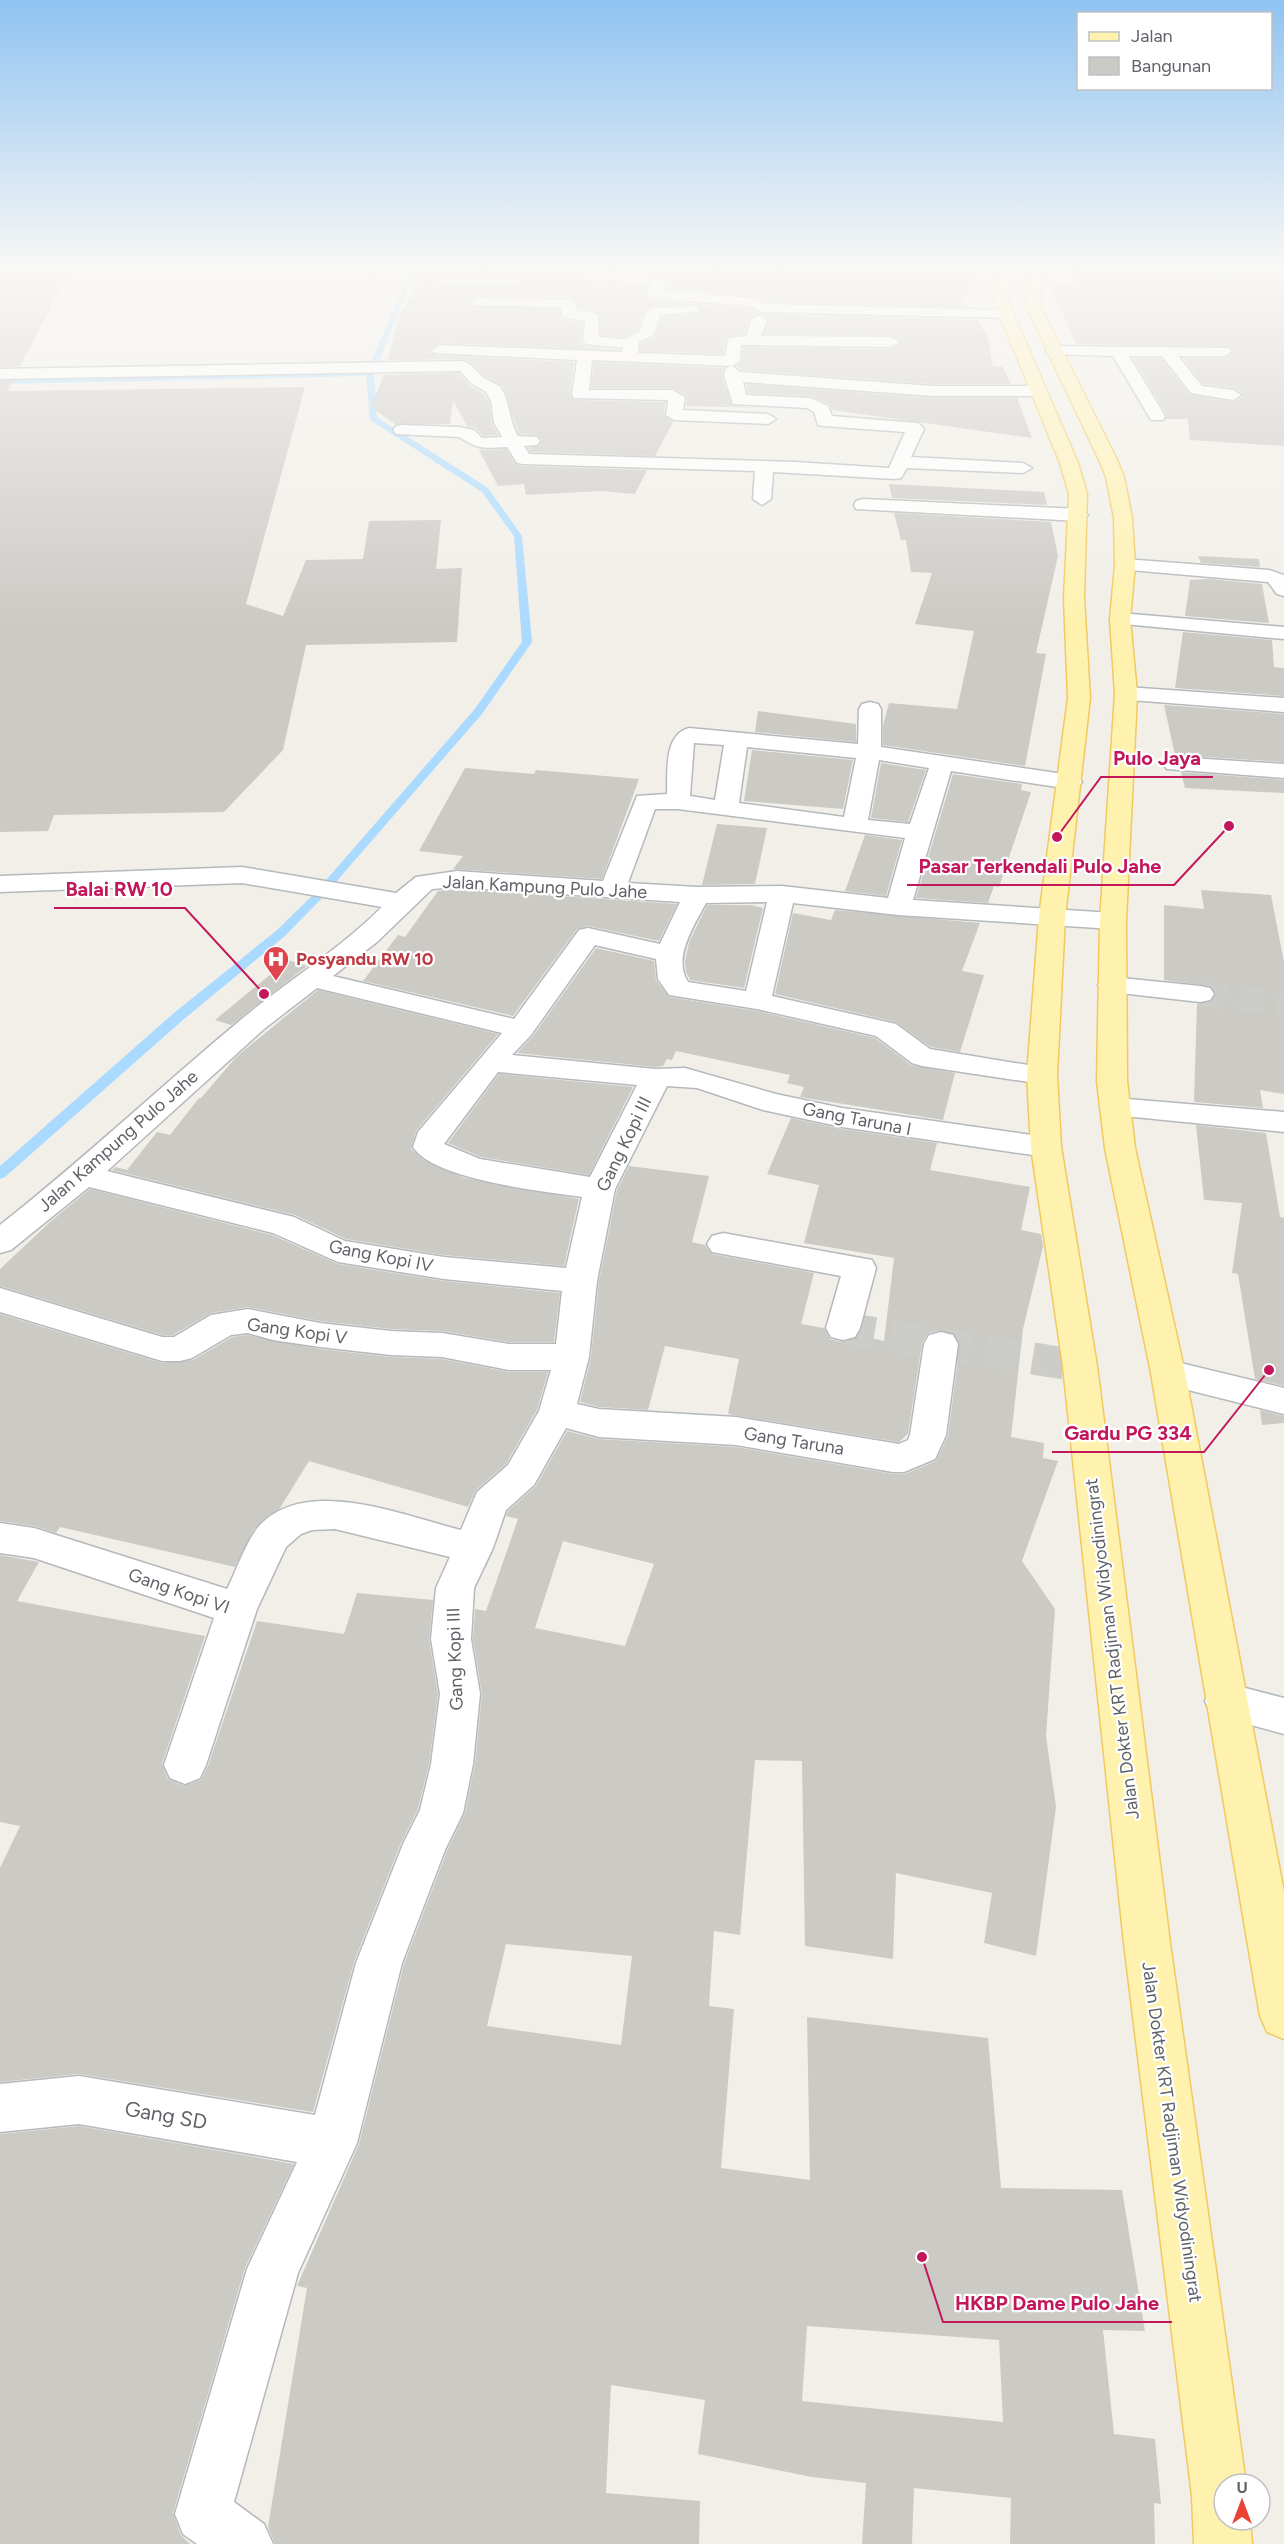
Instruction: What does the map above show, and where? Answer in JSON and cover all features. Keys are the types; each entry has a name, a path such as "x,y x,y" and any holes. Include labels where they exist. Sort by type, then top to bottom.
{"main road":[{"name":"Jalan Dokter KRT Radjiman Widyodiningrat","path":"1035,386 1063,448 1078,494 1079,515 1074,598 1079,698 1052,917 1042,1075 1046,1147 1080,1366 1147,1943 1220,2496 1223,2544"},
{"path":"1071,386 1115,477 1123,518 1125,565 1120,619 1126,694 1113,921 1112,985 1112,1081 1120,1148 1168,1373 1284,2016"},
{"path":"1063,448 1083,451 1102,448"}],"street":[{"path":"490,386 494,396 500,399 502,423 523,459 895,474 915,429 824,420 674,415 677,397 672,395 580,395 581,386"},
{"path":"735,386 739,400 811,403 822,410 824,420"},
{"path":"883,386 933,391 1037,391"},
{"path":"1139,386 1157,416"},
{"path":"1194,386 1197,390 1233,395"},
{"path":"402,430 459,432 468,434 472,440 480,443 551,439"},
{"path":"868,456 1023,468"},
{"path":"762,499 764,467"},
{"path":"862,505 1079,515"},
{"path":"1125,565 1269,576 1276,578 1284,590"},
{"path":"1120,619 1284,633"},
{"path":"1126,694 1284,705"},
{"path":"855,826 869,752 870,709"},
{"path":"678,802 683,742 689,735 943,761 1070,782"},
{"path":"726,808 737,739"},
{"path":"898,907 919,832 943,761"},
{"path":"1175,764 1284,771"},
{"path":"612,890 642,804 646,801 678,802 855,826 919,832"},
{"path":"0,884 213,875 270,878 387,899"},
{"name":"Jalan Kampung Pulo Jahe","path":"0,1242 83,1175 221,1051 368,936 387,899 425,882 440,880 697,895 782,894 898,907 1113,921"},
{"path":"757,1001 782,894"},
{"path":"697,895 669,954 669,975 679,988 757,1001 886,1030 922,1057 1042,1075"},
{"path":"599,1189 513,1176 431,1153 428,1147 429,1139 490,1062 521,1029 588,936 669,954"},
{"path":"313,979 521,1029"},
{"path":"1112,985 1200,994"},
{"name":"Gang Taruna I","path":"490,1062 691,1077 772,1103 910,1130 1046,1147"},
{"name":"Gang Kopi III","path":"244,2544 203,2514 273,2269 332,2143 379,1963 425,1844 441,1813 452,1764 460,1694 451,1639 455,1588 474,1548 490,1502 521,1475 557,1412 572,1357 580,1281 599,1189 644,1104 663,1076"},
{"path":"1115,1107 1284,1122"},
{"name":"Gang Kopi IV","path":"83,1175 283,1225 338,1251 444,1268 580,1281"},
{"path":"723,1244 860,1268 843,1328"},
{"name":"Gang Kopi V","path":"0,1300 162,1349 180,1349 223,1324 248,1321 273,1328 320,1335 391,1343 442,1345 509,1357 572,1357"},
{"name":"Gang Taruna","path":"557,1412 599,1423 736,1431 877,1456 904,1458 922,1449 928,1435 940,1344"},
{"path":"1168,1373 1284,1401"},
{"path":"237,1609 272,1536 288,1523 311,1515 335,1514 474,1548"},
{"name":"Gang Kopi VI","path":"0,1538 34,1543 237,1609 185,1765"},
{"path":"1226,1701 1284,1716"},
{"name":"Gang SD","path":"0,2108 79,2100 332,2143"}],"building":[{"path":"0,386 11,386 8,391 305,387 246,604 283,616 306,560 363,559 369,521 441,520 436,569 462,568 457,642 306,645 283,750 224,812 54,815 48,831 0,832"},
{"path":"380,386 470,386 484,394 489,402 492,424 498,435 483,436 476,428 467,426 453,400 450,424 395,424 371,407"},
{"path":"501,386 571,386 570,395 574,400 665,402 664,415 673,422 655,456 530,452 528,448 539,446 542,440 537,435 519,434"},
{"path":"591,386 725,386 732,406 766,408 686,406 687,396 672,388 591,388"},
{"path":"746,386 769,386 933,398 1017,398 1032,438 832,410 829,404 812,396 748,393"},
{"path":"1150,386 1183,386 1189,394 1233,402 1242,397 1242,393 1233,388 1216,386 1284,386 1284,446 1190,440 1188,419 1166,419 1167,415"},
{"path":"506,449 515,464 523,466 647,470 635,494 602,491 526,495 524,484 498,486 479,450"},
{"path":"889,484 1044,492 1047,505 892,498"},
{"path":"894,513 1051,522 1058,556 1036,653 1046,654 1025,766 883,745 883,725 889,703 957,709 974,631 915,624 932,573 911,572 906,540 901,540"},
{"path":"1198,556 1259,559 1260,567 1201,563"},
{"path":"1210,579 1262,584 1269,623 1185,616 1190,580"},
{"path":"1183,632 1272,640 1274,667 1284,668 1284,696 1175,688"},
{"path":"1164,705 1284,714 1284,762 1175,755"},
{"path":"758,711 856,724 856,742 755,732"},
{"path":"752,750 853,760 843,809 744,801"},
{"path":"881,763 926,770 908,822 871,818"},
{"path":"465,768 534,774 536,770 639,779 602,879 453,869 463,856 419,851"},
{"path":"1181,772 1284,780 1284,793 1185,788"},
{"path":"953,774 1022,784 1021,790 1031,792 999,887 994,886 988,903 916,898"},
{"path":"717,824 767,828 755,884 702,885"},
{"path":"865,835 902,840 886,896 845,891"},
{"path":"457,889 677,904 659,941 588,926 577,929 513,1016 363,981 398,935 405,937 438,891"},
{"path":"1201,890 1271,895 1284,962 1284,1094 1260,1090 1263,1108 1194,1102 1197,1004 1210,1002 1216,993 1210,986 1164,980 1164,905 1204,909"},
{"path":"707,905 751,905 763,908 744,988 690,980 686,972 685,962 689,942"},
{"path":"835,910 980,923 962,971 984,975 960,1052 931,1047 896,1022 775,994 793,913 831,920"},
{"path":"596,948 654,961 656,980 669,997 757,1011 875,1038 911,1065 955,1073 943,1120 800,1097 804,1087 787,1083 790,1075 676,1051 672,1060 667,1059 663,1066 655,1067 517,1053 533,1036"},
{"path":"288,960 307,966 231,1025 215,1020"},
{"path":"318,990 498,1034 416,1131 411,1149 424,1160 465,1178 579,1199 564,1266 444,1255 346,1239 295,1215 112,1170 115,1167 127,1170 157,1132 170,1135 199,1098 237,1056"},
{"path":"499,1074 633,1087 589,1175 481,1157 448,1143"},
{"path":"791,1118 842,1129 937,1143 930,1170 1030,1187 1021,1230 1041,1234 1043,1246 1023,1329 1011,1437 1044,1443 1043,1458 1058,1461 1022,1561 1055,1609 1046,1736 1056,1807 1036,1956 984,1943 992,1893 896,1873 893,1959 805,1946 802,1761 755,1760 740,1935 714,1931 709,2006 734,2009 721,2168 810,2180 807,2017 988,2038 1001,2188 1122,2190 1145,2331 1103,2330 1114,2434 1155,2439 1161,2504 1154,2503 1155,2544 1010,2544 1011,2498 914,2488 912,2544 862,2544 866,2483 812,2477 698,2454 705,2400 611,2385 606,2493 700,2501 699,2544 275,2544 268,2527 307,2288 297,2286 359,2144 404,1964 447,1851 465,1813 475,1764 482,1694 473,1639 475,1609 486,1611 518,1519 506,1516 508,1511 536,1486 567,1431 599,1439 736,1447 893,1474 905,1474 936,1461 948,1436 960,1344 954,1333 942,1330 928,1333 922,1343 908,1434 899,1442 728,1414 739,1359 665,1346 648,1410 599,1407 580,1402 591,1357 599,1281 617,1190 629,1166 709,1176 692,1242 705,1245 712,1254 814,1273 801,1324 824,1328 830,1339 842,1342 856,1339 858,1335 884,1341 894,1258 804,1243 819,1185 767,1174","holes":["563,1541 654,1564 625,1646 535,1628","506,1944 632,1956 621,2045 487,2026","807,2326 999,2340 1003,2422 802,2401"]},
{"path":"1196,1125 1266,1133 1280,1217 1284,1218 1284,1386 1255,1379 1238,1274 1232,1273 1242,1203 1204,1200"},
{"path":"90,1189 272,1235 338,1264 444,1281 560,1293 554,1342 509,1342 442,1331 391,1329 320,1321 248,1307 211,1313 173,1335 162,1335 0,1286 0,1269 50,1222"},
{"path":"0,1314 162,1363 193,1360 232,1337 248,1335 320,1349 391,1357 442,1359 509,1372 548,1372 537,1410 506,1464 476,1490 468,1507 309,1461 280,1508 254,1529 235,1567 60,1527 56,1533 34,1526 0,1521"},
{"path":"1260,1410 1284,1416 1284,1423 1262,1425"},
{"path":"0,1555 39,1562 17,1601 205,1636 162,1764 168,1779 184,1786 201,1780 208,1766 257,1621 344,1634 357,1593 433,1600 429,1639 438,1694 429,1764 418,1809 401,1843 354,1962 313,2112 79,2074 0,2082 0,1868 20,1826 0,1822"},
{"path":"79,2126 294,2164 245,2268 173,2513 181,2535 190,2544 0,2544 0,2134"}],"waterway":[{"path":"0,1174 179,1016 281,933 318,896 478,712 527,642 518,536 485,490 373,418 371,386"}],"tunnel":[{"path":"1200,994 1284,1003"},
{"path":"843,1328 1080,1366"}],"place":[{"name":"Pasar Terkendali Pulo Jahe","path":"1229,826"},
{"name":"Pulo Jaya","path":"1057,837"},
{"name":"Posyandu RW 10","path":"276,982"},
{"name":"Balai RW 10","path":"264,994"},
{"name":"Gardu PG 334","path":"1269,1370"},
{"name":"HKBP Dame Pulo Jahe","path":"922,2257"}]}
